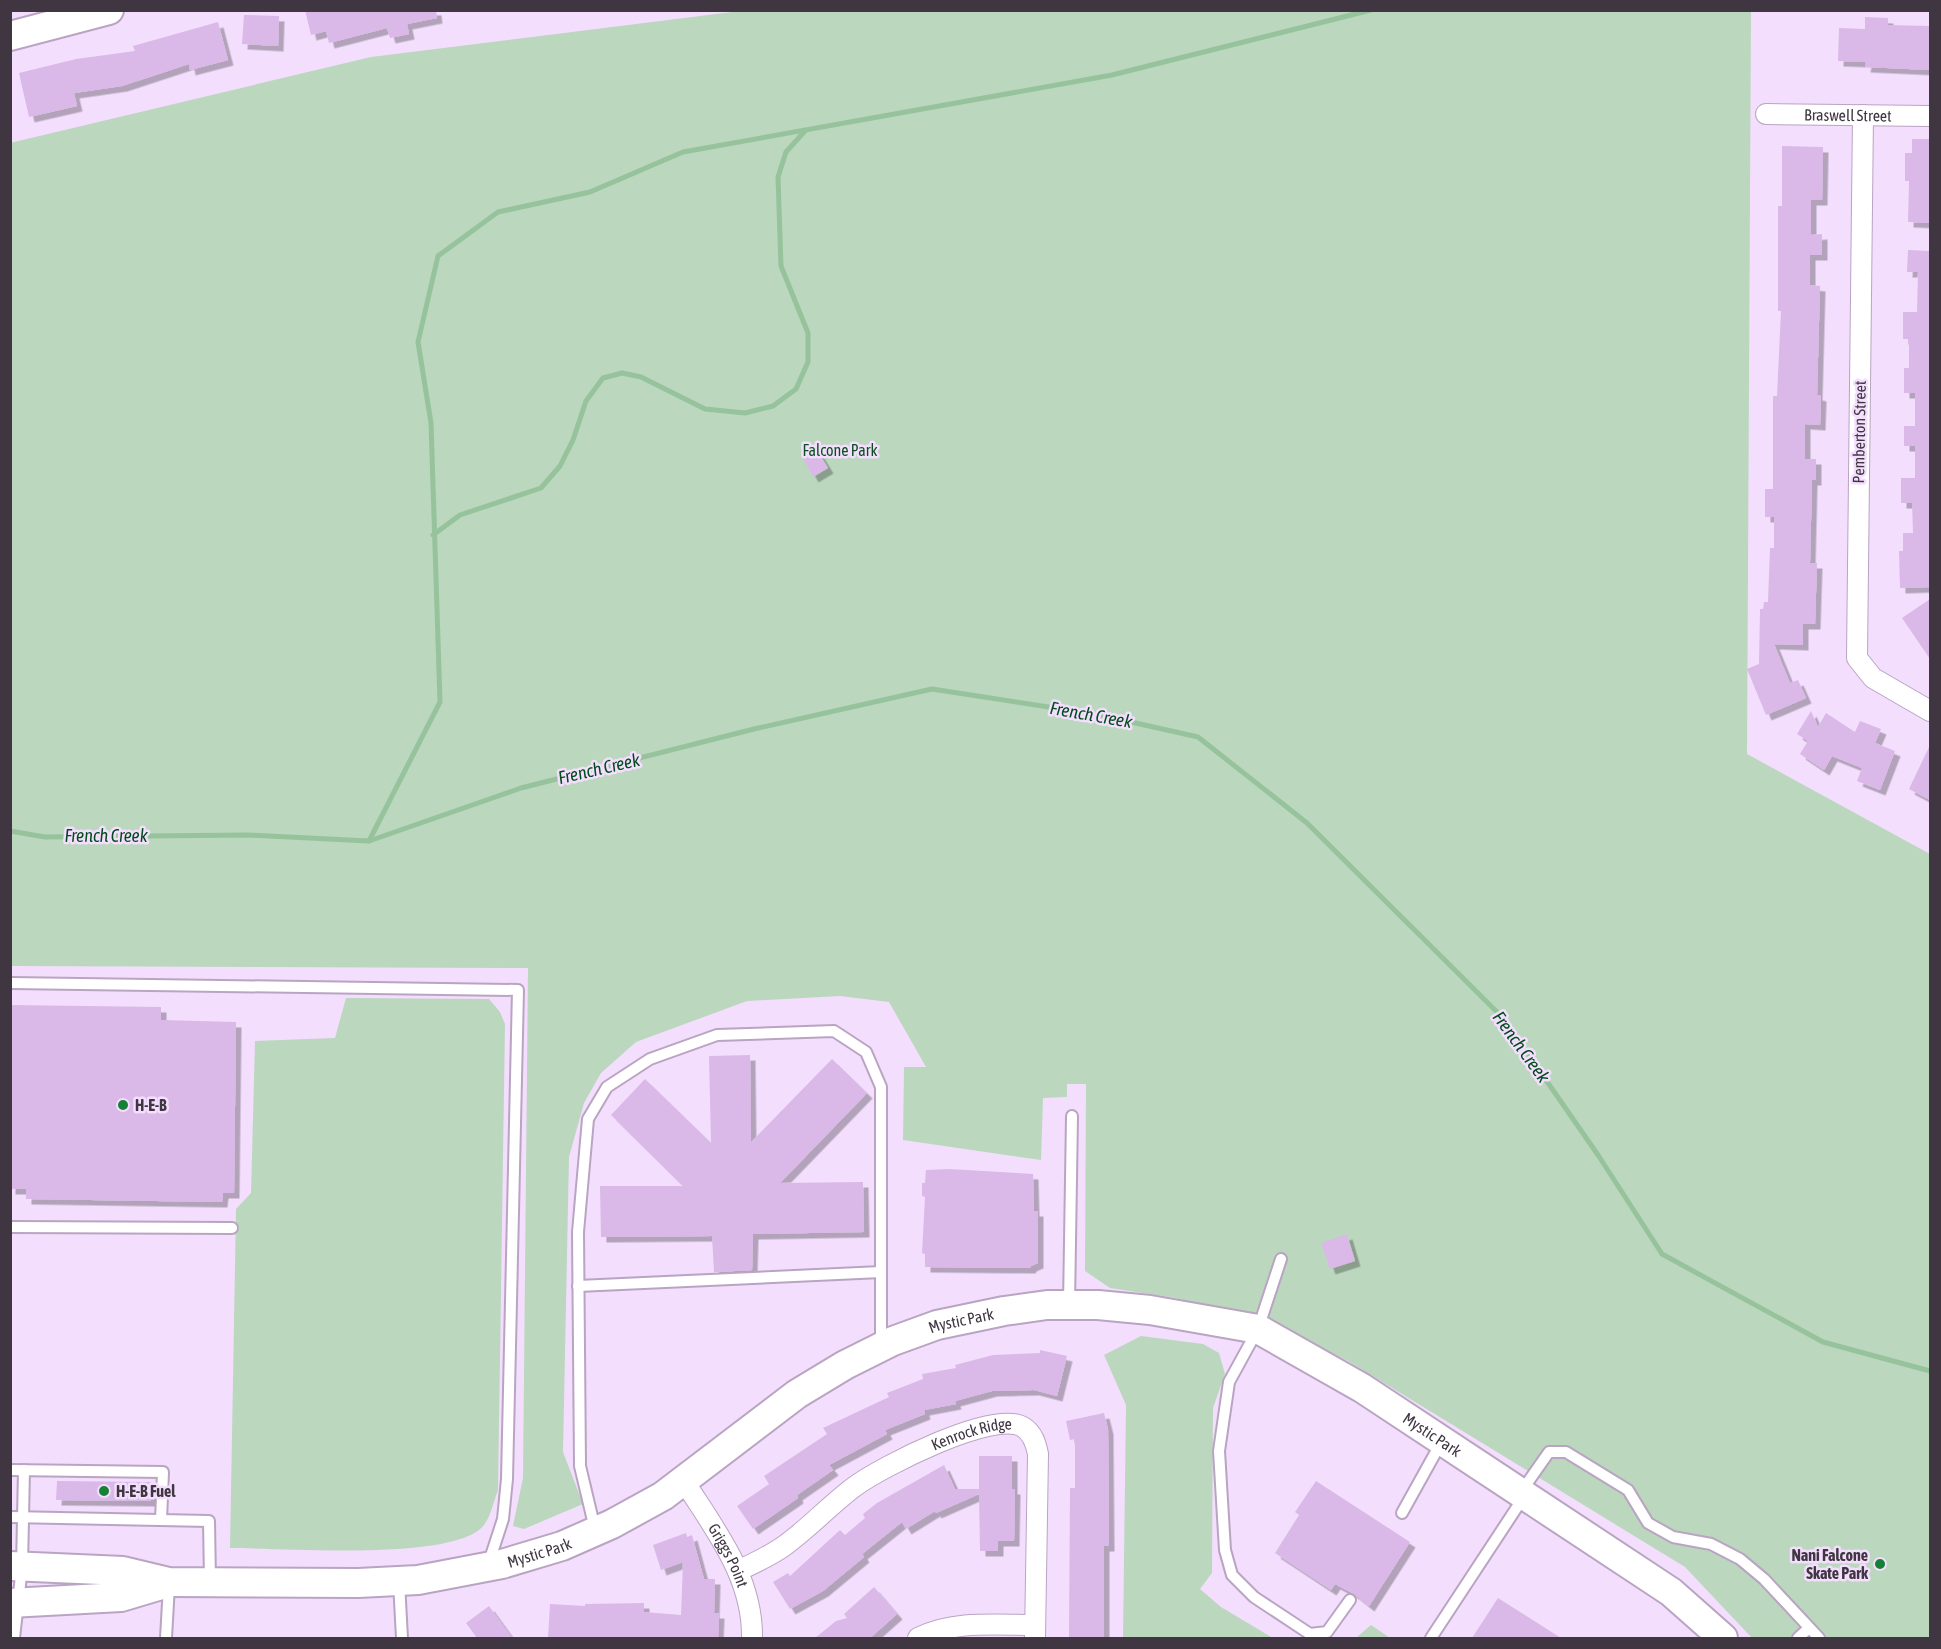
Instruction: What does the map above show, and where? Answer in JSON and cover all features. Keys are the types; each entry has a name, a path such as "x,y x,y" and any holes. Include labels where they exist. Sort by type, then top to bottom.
{"street":[{"path":"12,29 109,10"},
{"name":"Braswell Street","path":"1766,114 1930,116"},
{"name":"Pemberton Street","path":"1863,115 1857,658 1873,678 1930,711"},
{"name":"Mystic Park","path":"16,1567 123,1571 169,1582 358,1584 399,1581 488,1567 562,1545 595,1531 663,1496 796,1394 881,1348 937,1325 1004,1311 1068,1305 1098,1305 1150,1310 1257,1329 1362,1388 1442,1440 1671,1592 1723,1638"},
{"name":"Kenrock Ridge","path":"740,1570 782,1547 856,1486 895,1462 946,1439 1005,1422 1016,1424 1031,1434 1038,1454 1035,1632"},
{"name":"Griggs Point","path":"684,1481 740,1570 752,1638"},
{"name":"Mystic Park","path":"14,1602 121,1597 169,1582"},
{"path":"918,1638 931,1632 964,1626 1035,1632"}],"lane":[{"path":"10,983 518,990 507,1479 503,1519 488,1567"},
{"path":"595,1531 580,1466 578,1232 588,1119 607,1087 650,1059 717,1035 834,1031 866,1052 881,1087 881,1348"},
{"path":"1068,1305 1072,1116"},
{"path":"10,1227 232,1228"},
{"path":"1281,1259 1257,1329 1229,1382 1219,1451 1225,1550 1232,1575 1254,1597 1310,1634 1327,1632 1350,1600"},
{"path":"578,1286 882,1272"},
{"path":"1402,1513 1442,1440"},
{"path":"1431,1638 1549,1452 1566,1452 1628,1490 1648,1523 1673,1537 1712,1544 1740,1559 1764,1579 1819,1638"},
{"path":"10,1470 163,1472 161,1520"},
{"path":"14,1638 16,1567 24,1517 24,1470"},
{"path":"10,1517 209,1521 210,1582"},
{"path":"399,1581 402,1638"},
{"path":"165,1638 169,1582"},
{"path":"1798,1638 1809,1628"}],"green space":[{"name":"Falcone Park","path":"740,11 1751,11 1747,754 1930,854 1930,1638 1752,1638 1685,1567 1348,1361 1304,1339 1230,1312 1176,1298 1110,1288 1085,1271 1086,1084 1067,1084 1067,1097 1043,1098 1041,1160 903,1140 904,1067 926,1067 889,1002 840,996 747,1001 636,1042 601,1073 584,1103 569,1157 563,1452 583,1504 524,1529 513,1526 523,1478 528,968 11,966 10,143 371,57"},
{"path":"346,998 489,999 500,1012 505,1024 498,1490 484,1525 467,1537 439,1544 404,1549 365,1550 230,1548 236,1209 251,1193 255,1041 335,1038"},
{"path":"1141,1336 1203,1344 1219,1353 1225,1374 1213,1408 1212,1573 1200,1589 1221,1607 1273,1638 1123,1638 1126,1405 1104,1355"},
{"path":"1371,1625 1390,1638 1356,1638"}],"building":[{"path":"305,10 436,10 437,18 407,24 409,34 390,38 387,28 329,43 326,31 311,35"},
{"path":"244,15 279,16 278,46 242,44"},
{"path":"1865,17 1888,18 1888,25 1930,26 1930,70 1865,67 1866,62 1838,61 1839,28 1865,29"},
{"path":"218,22 228,60 190,70 189,64 122,86 74,93 77,106 29,117 19,73 76,59 135,51 133,46"},
{"path":"1912,139 1930,139 1930,223 1908,222 1909,181 1905,181 1905,153 1912,153"},
{"path":"1782,146 1823,147 1822,200 1811,200 1811,235 1822,234 1822,255 1810,255 1810,285 1820,286 1817,395 1821,396 1820,425 1805,424 1805,459 1816,459 1816,480 1812,480 1810,563 1817,563 1815,624 1803,624 1803,645 1774,644 1790,683 1798,680 1806,698 1766,715 1747,669 1759,664 1760,609 1763,609 1764,602 1768,602 1770,548 1774,548 1774,517 1765,517 1765,489 1773,489 1773,396 1777,396 1781,311 1778,311 1778,206 1782,206"},
{"path":"1908,250 1930,251 1930,587 1900,588 1899,551 1903,551 1903,533 1913,533 1912,503 1901,503 1901,478 1915,478 1915,446 1904,446 1904,426 1915,426 1915,393 1904,393 1904,368 1909,368 1909,339 1903,339 1903,312 1917,312 1918,272 1907,272"},
{"path":"817,450 828,468 813,477 803,458"},
{"path":"1930,599 1930,659 1902,618"},
{"path":"1811,711 1818,727 1826,713 1855,732 1860,721 1881,729 1875,743 1895,751 1880,790 1857,781 1862,768 1832,756 1824,770 1800,754 1808,741 1797,734"},
{"path":"1930,745 1930,800 1909,789"},
{"name":"H-E-B","path":"10,1005 161,1007 161,1020 236,1022 234,1193 223,1193 222,1202 26,1199 26,1189 10,1189"},
{"path":"750,1055 751,1142 832,1059 867,1093 780,1183 863,1182 864,1232 753,1234 752,1270 718,1272 714,1272 712,1236 601,1237 600,1186 683,1186 611,1115 645,1079 711,1143 709,1056"},
{"path":"949,1169 1033,1174 1034,1211 1038,1211 1038,1263 1030,1268 925,1267 925,1254 922,1253 925,1197 922,1196 922,1183 925,1183 926,1170"},
{"path":"1347,1234 1355,1261 1330,1269 1321,1243"},
{"path":"1040,1350 1067,1356 1057,1396 1034,1390 992,1391 955,1401 956,1404 924,1410 925,1414 885,1430 887,1434 829,1465 833,1470 753,1529 737,1506 769,1484 764,1476 827,1434 823,1428 889,1397 887,1393 923,1379 922,1374 956,1368 955,1365 993,1355 1040,1353"},
{"path":"1104,1413 1108,1429 1109,1546 1104,1546 1104,1638 1069,1638 1070,1488 1075,1488 1075,1439 1070,1440 1066,1421"},
{"path":"979,1456 1012,1456 1012,1489 1015,1489 1014,1541 998,1541 998,1551 980,1551 979,1494 936,1513 935,1511 906,1529 902,1522 862,1554 864,1557 823,1591 790,1609 773,1582 788,1573 790,1576 840,1530 845,1535 865,1518 863,1514 877,1503 944,1465 955,1489 979,1489"},
{"name":"H-E-B Fuel","path":"57,1481 151,1482 151,1501 56,1500"},
{"path":"1316,1481 1410,1542 1369,1606 1354,1594 1335,1584 1331,1590 1275,1553 1299,1515 1295,1512"},
{"path":"686,1533 687,1537 692,1535 704,1579 715,1579 714,1613 719,1613 718,1638 548,1638 550,1604 585,1606 585,1604 644,1603 644,1612 681,1615 683,1562 661,1570 653,1545"},
{"path":"874,1587 897,1614 870,1638 815,1638 836,1621 847,1618 844,1614"},
{"path":"1498,1598 1561,1638 1472,1638"},
{"path":"489,1606 512,1638 477,1638 466,1623"}],"waterway":[{"path":"369,841 440,702 431,423 418,342 438,256 498,212 590,192 683,152 1112,75 1371,10"},
{"path":"433,535 460,515 541,488 560,466 573,440 586,401 603,378 622,373 641,377 705,409 745,413 773,406 796,389 808,362 808,333 781,266 778,177 786,152 805,131"},
{"name":"French Creek","path":"10,831 45,837 248,835 369,841 521,788 754,729 932,689 1100,715 1198,737 1307,823 1503,1018 1598,1155 1662,1254 1823,1342 1930,1371"}],"place":[{"name":"H-E-B","path":"123,1105"},
{"name":"H-E-B Fuel","path":"104,1491"},
{"name":"Nani Falcone Skate Park","path":"1880,1564"}]}
